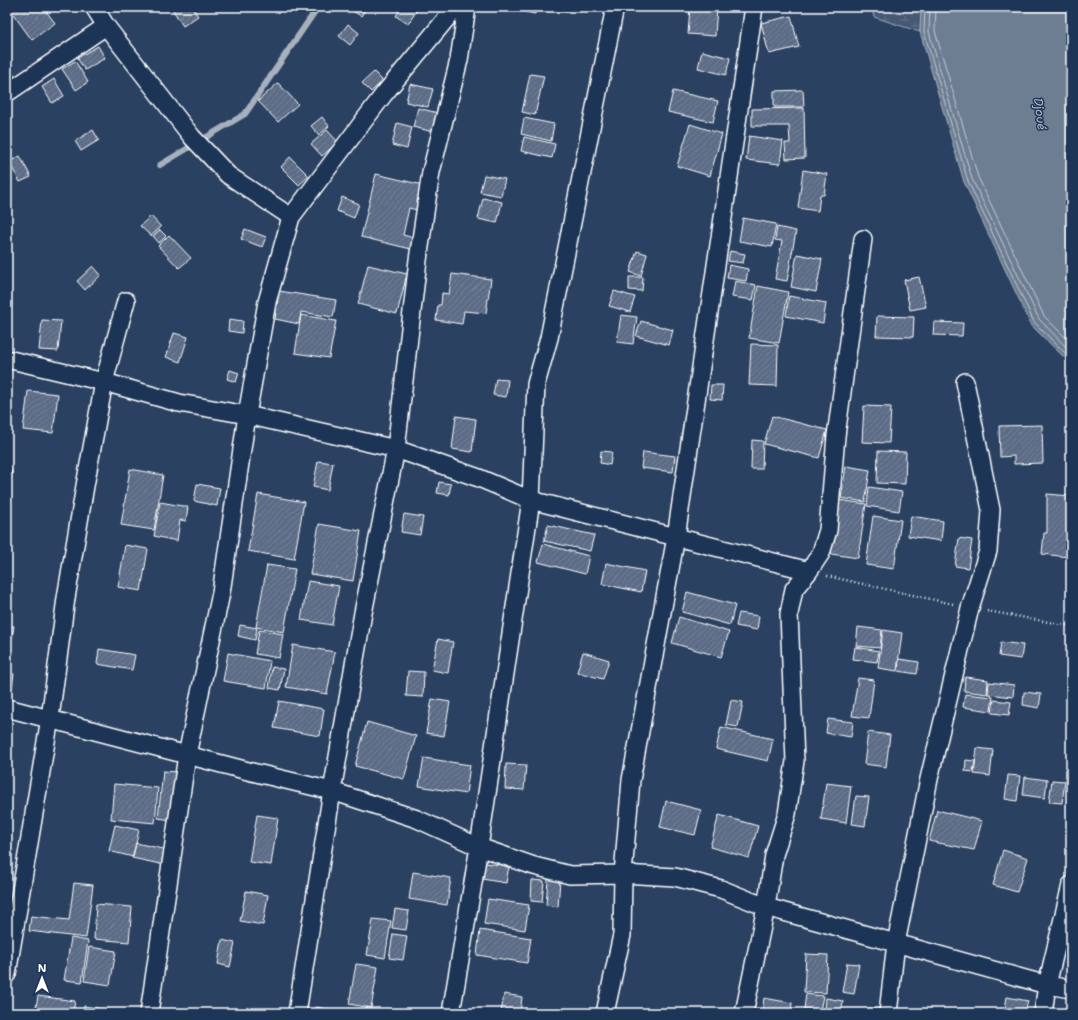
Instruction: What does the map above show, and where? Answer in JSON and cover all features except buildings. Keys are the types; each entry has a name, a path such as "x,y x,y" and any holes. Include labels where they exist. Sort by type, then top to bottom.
{"street":[{"path":"94,7 106,26 192,137 228,175 291,217"},
{"path":"149,1013 187,755 221,593 246,415 267,302 291,217 384,94 456,7"},
{"path":"297,1013 332,791 363,613 396,449 418,260 431,172 458,60 467,7"},
{"path":"451,1013 479,847 531,500 536,384 549,338 614,7"},
{"path":"605,1013 622,935 623,874 631,780 676,537 754,7"},
{"path":"7,93 106,26"},
{"path":"744,1013 766,907 774,855 787,814 795,761 789,614 794,589 809,572 822,553 828,530 836,436 863,239"},
{"path":"7,974 50,718 66,598 104,382 126,301"},
{"path":"7,359 104,382 179,403 246,415 396,449 479,478 531,500 809,572"},
{"path":"888,1013 896,943 929,779 970,608 988,551 991,510 965,382"},
{"path":"7,708 332,791 417,819 479,847 534,866 570,875 623,874 675,877 721,889 766,907 1046,985 1071,989"},
{"path":"1043,1013 1046,985 1071,885"}],"path":[{"path":"809,572 970,608 1071,626"}],"green space":[{"path":"871,7 921,7 920,32 874,17"}],"water":[{"name":"Djoué","path":"921,7 1071,7 1071,364 1031,325 964,182 920,32"}],"waterway":[{"path":"160,165 245,114 318,7"}]}
